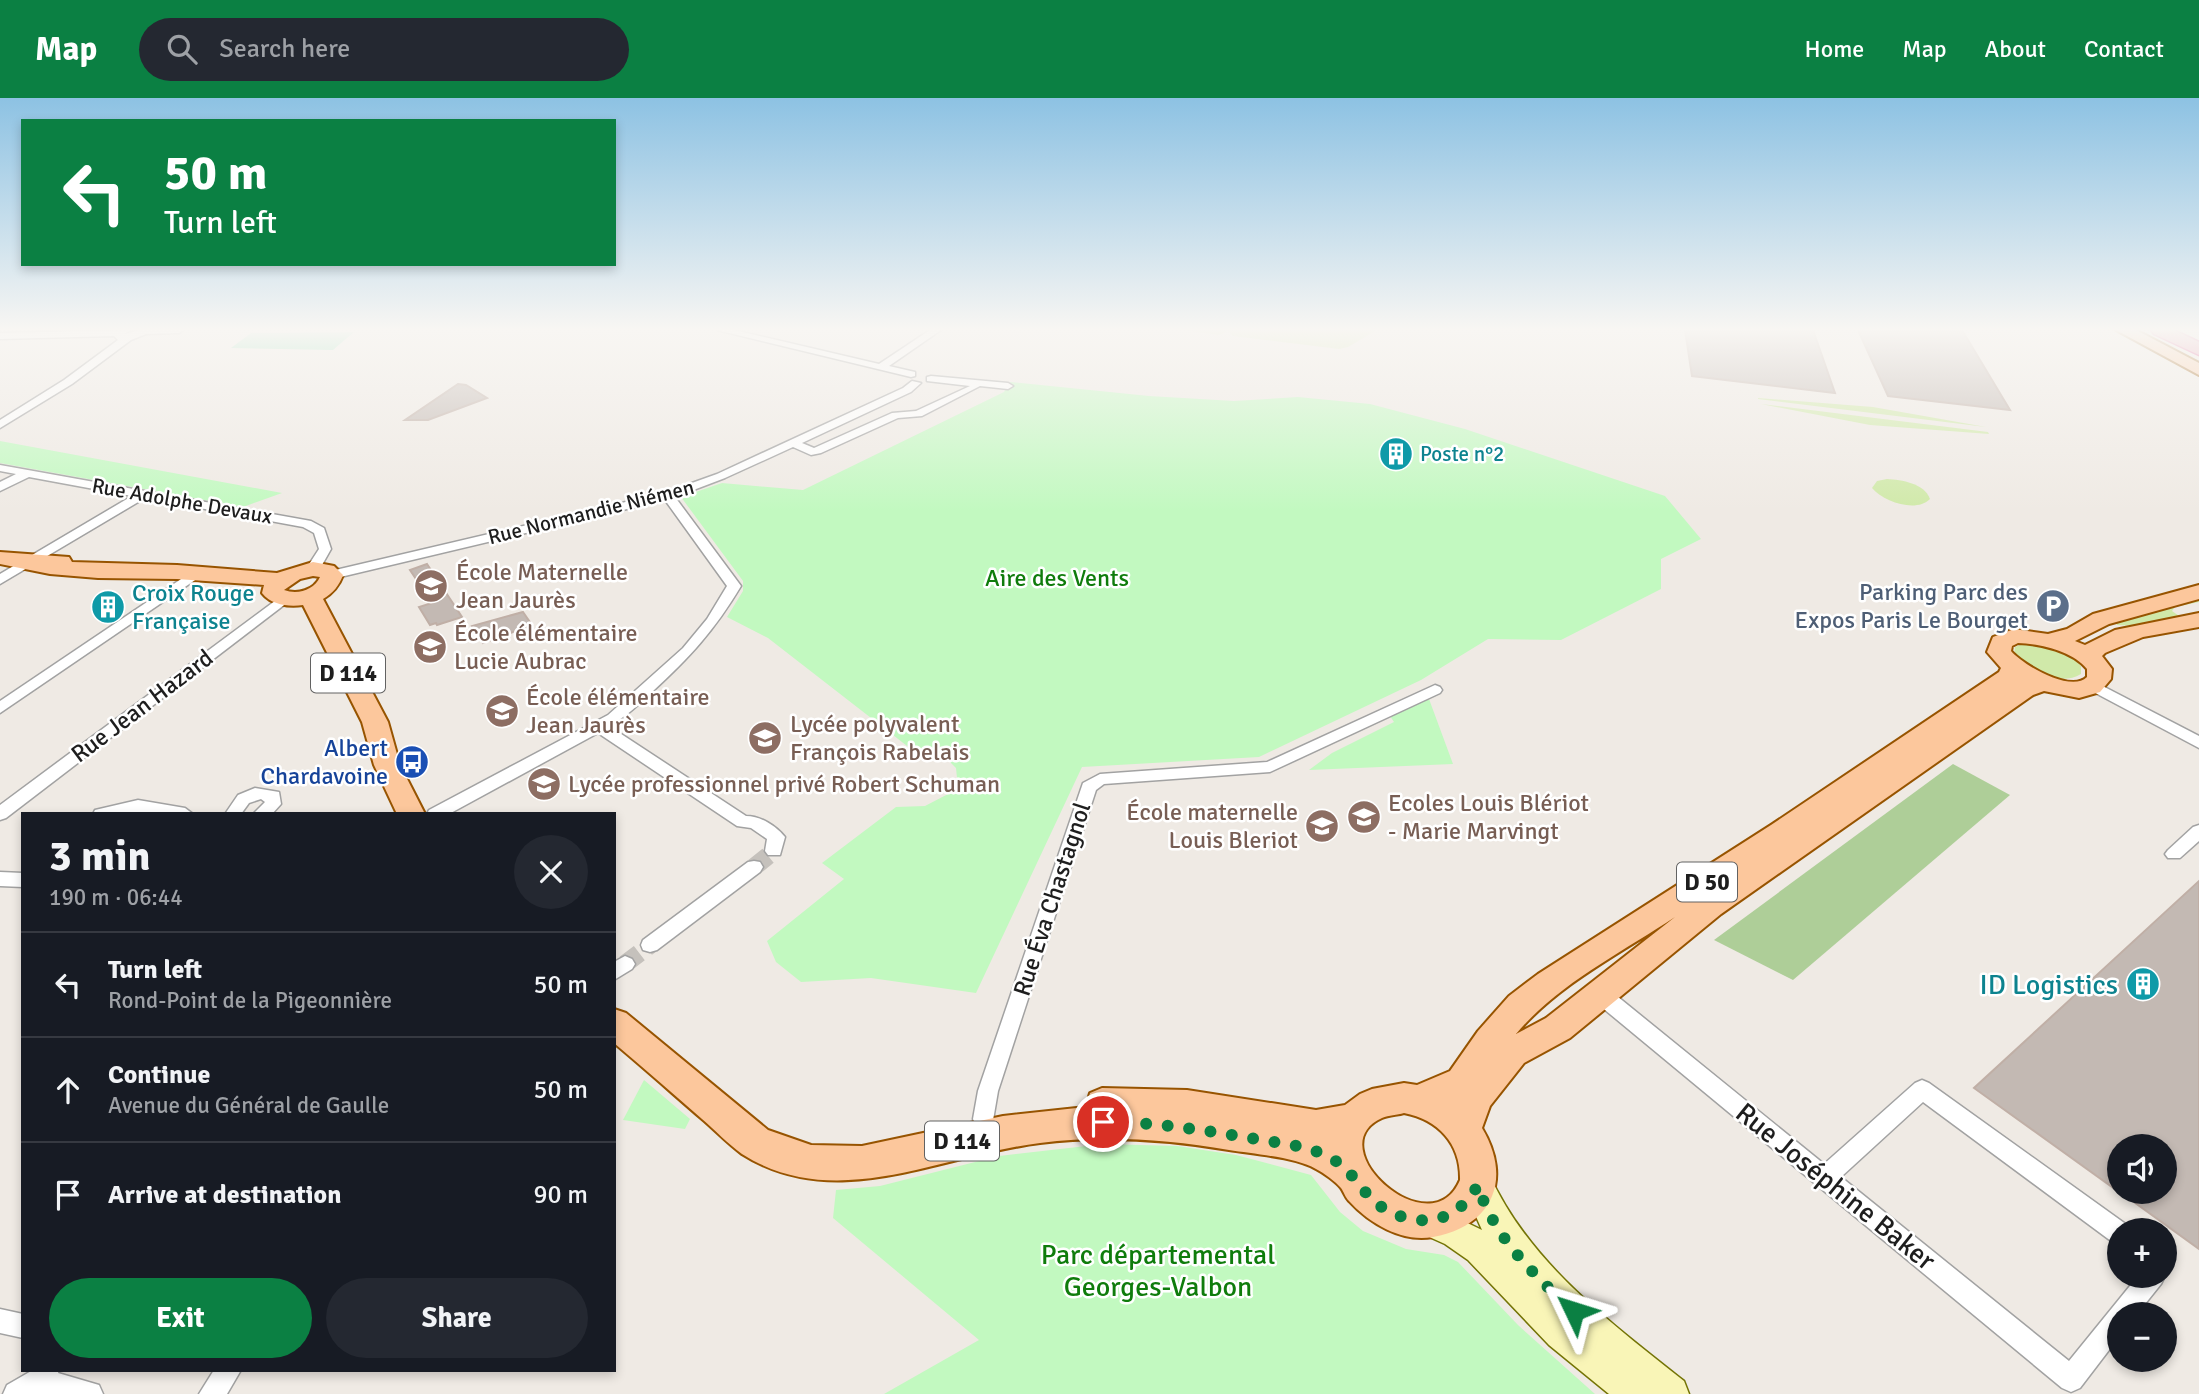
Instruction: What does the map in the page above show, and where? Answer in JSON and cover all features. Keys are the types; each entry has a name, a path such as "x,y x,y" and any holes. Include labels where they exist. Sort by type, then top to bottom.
{"main road":[{"path":"0,558 105,571 196,573 310,596 329,585 323,572 282,589"},
{"path":"2052,640 2075,634 2101,619 2199,592"},
{"name":"D 114","path":"310,596 375,722 387,765 410,812"},
{"path":"2087,657 2097,645 2135,632 2199,620"},
{"path":"2024,635 2052,640 2087,657 2098,668 2098,681 2074,688 2042,682 2012,668 1999,652 2001,642 2024,635"},
{"name":"D 50","path":"1419,1101 1462,1082 1490,1041 1521,1005 1549,984 1892,759 2010,676 2012,668"},
{"name":"D 50","path":"1464,1129 1475,1099 1500,1065 1513,1053 1558,1028 1710,906 2024,690 2042,682"},
{"name":"D 114","path":"616,1006 765,1129 788,1141 818,1148 864,1149 984,1119 1060,1107 1113,1104 1187,1106 1316,1126 1353,1119"},
{"name":"D 114","path":"616,1025 755,1142 779,1154 812,1162 863,1165 1024,1129 1136,1122 1312,1149 1332,1158 1350,1173"},
{"path":"1638,1394 1562,1332 1480,1248 1457,1233 1427,1220 1390,1212 1367,1195 1350,1173 1344,1144 1353,1119 1374,1103 1404,1098 1419,1101 1451,1117 1464,1129 1476,1151 1479,1162 1478,1185 1490,1218 1523,1261 1549,1288 1671,1394"},
{"path":"1427,1220 1450,1215 1468,1203 1478,1185"}],"street":[{"path":"0,425 55,390"},
{"name":"Rue Normandie Niémen","path":"323,572 668,496 721,476 906,390"},
{"path":"793,443 811,452 817,451 897,415 918,414 968,390"},
{"path":"837,423 860,432"},
{"name":"Rue Adolphe Devaux","path":"0,468 313,526 323,536 323,572"},
{"path":"0,488 27,473"},
{"path":"0,580 37,563 143,494"},
{"path":"439,812 620,712 660,679 688,651 732,593 732,582 668,496"},
{"path":"0,708 196,573"},
{"name":"Rue Jean Hazard","path":"0,814 282,589"},
{"path":"2091,685 2199,743"},
{"name":"Rue Éva Chastagnol","path":"984,1119 988,1091 1089,787 1100,779 1270,767 1434,690"},
{"path":"0,691 21,694"},
{"path":"598,726 743,822 754,822 776,837 774,852"},
{"path":"234,812 235,806 243,799 256,794 270,794 273,796 273,804 263,812"},
{"path":"110,812 138,806 173,812"},
{"path":"2174,854 2199,831"},
{"path":"650,945 754,867"},
{"name":"Rue Joséphine Baker","path":"1600,993 2071,1379 2107,1334"},
{"path":"1826,1176 1923,1089 2107,1224"},
{"path":"2132,1302 2143,1288"},
{"path":"0,1321 21,1326"},
{"path":"212,1394 228,1372"},
{"path":"16,1394 44,1375 90,1394"}],"green space":[{"name":"Aire des Vents","path":"1094,390 1234,401 1298,397 1370,404 1465,429 1665,496 1701,539 1661,559 1661,589 1561,640 1488,639 1421,680 1259,757 1082,767 976,993 871,978 801,982 776,962 767,941 844,879 822,863 896,807 925,806 950,793 957,778 956,768 942,754 911,749 768,638 727,617 743,591 743,581 681,497 722,483 803,490 1004,392"},
{"path":"1758,399 1873,407 1986,427"},
{"path":"1761,404 1988,432 1989,434 1870,425"},
{"path":"0,441 282,493 243,507 0,463"},
{"path":"1887,479 1918,486 1930,499 1917,505 1909,505 1884,498 1872,488 1877,481"},
{"path":"2199,599 2199,602 2175,607 2172,611 2182,618 2135,626 2117,625 2116,622"},
{"path":"2025,643 2063,651 2081,666 2081,674 2063,679 2045,675 2014,655 2015,647"},
{"path":"1429,699 1453,764 1309,770 1332,753 1394,722 1390,716"},
{"path":"1953,764 2010,795 1793,980 1714,940"},
{"path":"644,1080 690,1119 685,1129 623,1120"},
{"name":"Parc départemental Georges-Valbon","path":"1104,1144 1177,1146 1236,1155 1311,1175 1340,1212 1363,1231 1406,1249 1444,1255 1458,1262 1518,1325 1595,1394 884,1394 979,1340 833,1218 836,1190 880,1186 999,1156"}],"building":[{"path":"448,390 475,390 487,398 428,420 405,420"},
{"path":"1885,390 1998,390 2010,410 1888,396"},
{"name":"École Maternelle Jean Jaurès","path":"427,564 462,617 430,625 419,607 432,603 410,570"},
{"path":"523,612 532,625 483,643 472,626"},
{"name":"ID Logistics","path":"2199,881 2199,1249 2177,1233 2177,1218 2156,1218 2137,1204 2177,1204 2177,1134 2107,1134 2107,1183 1974,1088"}],"tunnel":[{"path":"754,867 774,851"},
{"path":"625,964 650,945"}],"place":[{"name":"Poste n°2","path":"1396,454"},
{"name":"École Maternelle Jean Jaurès","path":"431,586"},
{"name":"Parking Parc des Expos Paris Le Bourget","path":"2053,606"},
{"name":"Croix Rouge Française","path":"108,607"},
{"name":"École élémentaire Lucie Aubrac","path":"430,647"},
{"name":"École élémentaire Jean Jaurès","path":"502,711"},
{"name":"Lycée polyvalent François Rabelais","path":"765,738"},
{"name":"Albert Chardavoine","path":"412,762"},
{"name":"Lycée professionnel privé Robert Schuman","path":"544,784"},
{"name":"Ecoles Louis Blériot - Marie Marvingt","path":"1364,817"},
{"name":"École maternelle Louis Bleriot","path":"1322,826"},
{"name":"ID Logistics","path":"2143,984"}],"route":[{"path":"1103,1122 1136,1122 1184,1128 1312,1149 1340,1164 1373,1202 1390,1212 1409,1218 1427,1220 1450,1215 1468,1203 1478,1185 1484,1207 1501,1233 1523,1261 1574,1311"}]}
